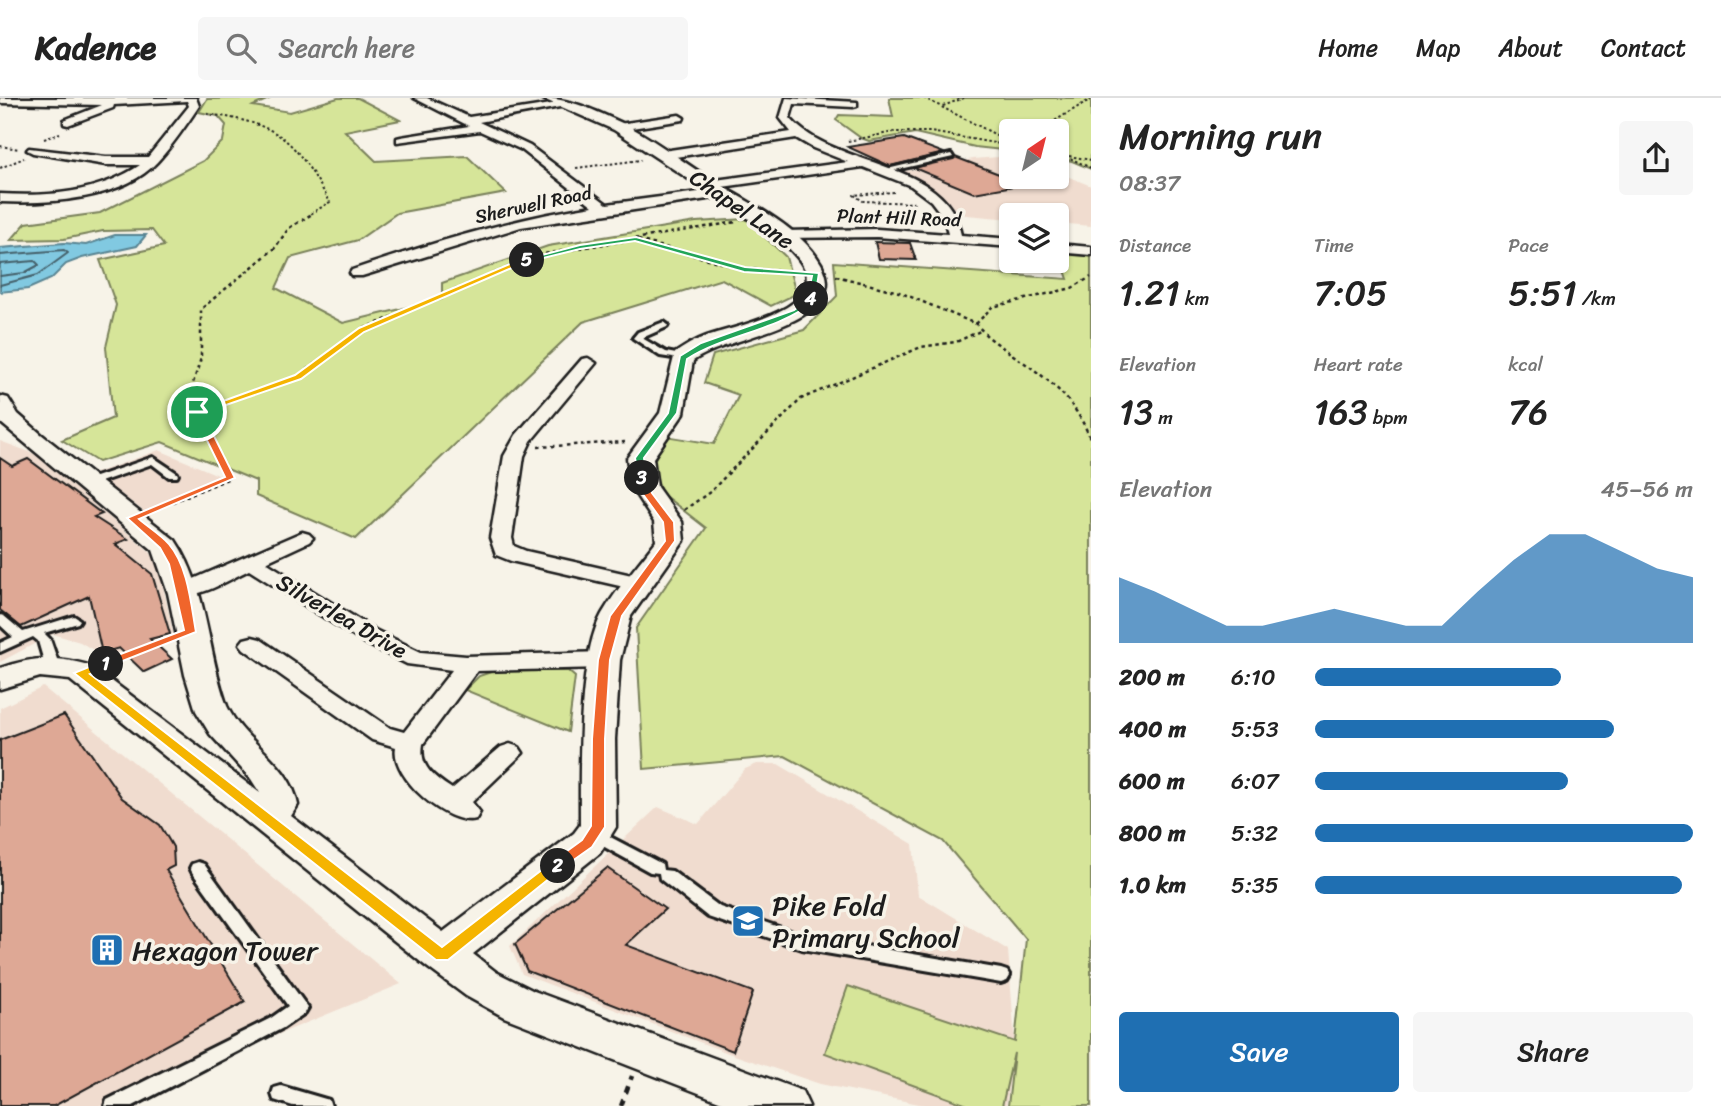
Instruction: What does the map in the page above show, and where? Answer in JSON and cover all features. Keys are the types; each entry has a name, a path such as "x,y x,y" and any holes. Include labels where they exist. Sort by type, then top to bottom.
{"street":[{"path":"0,100 118,102 188,98 194,106 152,161 125,178 79,196 46,200 0,198"},
{"path":"419,98 526,148 604,208"},
{"path":"853,104 791,100 785,118 790,127 799,134 822,146 886,170 923,189 940,203 951,218 955,238"},
{"path":"470,120 554,101"},
{"name":"Chapel Lane","path":"554,101 620,127 762,219 786,235 802,252 816,274"},
{"path":"68,122 118,102"},
{"path":"620,127 679,118"},
{"path":"401,140 482,127"},
{"path":"664,156 799,134"},
{"path":"36,151 106,161 152,161"},
{"name":"Sherwell Road","path":"357,273 472,236 519,224 867,163"},
{"name":"Plant Hill Road","path":"786,235 877,233 999,242"},
{"path":"1069,249 1091,251"},
{"path":"442,955 595,834 598,827 598,739 604,660 616,616 637,583 670,541 668,522 644,487 640,458 672,413 683,358 704,345 797,311 814,294 816,274"},
{"path":"588,363 523,439 514,456 500,538 504,550 547,564 637,583"},
{"path":"3,414 165,546 175,564 183,589 190,632 214,715 279,793 280,805 267,818"},
{"path":"183,589 302,538"},
{"name":"Silverlea Drive","path":"251,562 399,652 416,659 466,664 604,660"},
{"path":"252,644 381,734 410,742"},
{"path":"0,679 44,655 267,818 481,984 519,1004 786,1106"},
{"path":"466,664 464,673 443,703 410,742 406,752 413,771 460,808 510,753"}],"lane":[{"path":"886,170 951,156"},
{"path":"664,326 636,338 663,354 683,358"},
{"path":"88,483 153,460 173,475"},
{"path":"0,619 44,655"},
{"path":"44,655 74,620"},
{"path":"0,648 44,655"},
{"path":"595,834 661,871 714,912 802,942 1001,976"},
{"path":"114,1106 277,1023 299,1008 198,868"},
{"path":"281,1094 322,1106"}],"path":[{"path":"924,98 999,137"},
{"path":"942,106 964,98"},
{"path":"1058,119 1091,99"},
{"path":"132,518 230,478 189,396 201,358 201,309 274,249 289,228 330,202 283,135 255,124 189,112"},
{"path":"36,151 28,146 76,126 68,122"},
{"path":"822,146 894,132 930,132 999,142"},
{"path":"0,168 36,151"},
{"path":"1069,155 1091,160"},
{"path":"557,170 664,156"},
{"path":"1069,158 1091,168"},
{"path":"923,189 854,195 863,201 940,203"},
{"path":"197,412 298,377 361,330 538,255 762,219"},
{"path":"636,239 744,270 838,276 900,292 976,324 980,331 1064,390 1091,441"},
{"path":"976,324 992,307 1072,288 1091,277"},
{"path":"668,522 710,492 801,398 921,347 956,342 980,331"},
{"path":"514,456 535,447 610,441 647,445"},
{"path":"44,655 190,632"}],"shaded area":[{"path":"999,157 999,189 1069,189 1069,177 1091,186 1091,226 1069,224 1069,203 999,203 999,218 955,214 938,193 900,172"},
{"path":"0,441 35,454 149,551 158,562 173,633 105,657 80,642 53,634 0,662"},
{"path":"159,450 225,478 145,512 93,474"},
{"name":"Hexagon Tower","path":"43,687 401,984 104,1106 0,1106 0,708"},
{"name":"Pike Fold Primary School","path":"757,764 778,764 913,844 918,895 1008,950 1015,1042 1006,1106 929,1106 820,1084 728,1053 522,974 510,946 658,807 698,824 745,769"}],"green space":[{"path":"271,98 253,106 290,112 338,98 358,98 400,120 345,131 376,161 467,156 506,193 397,213 358,240 290,258 276,288 343,323 442,299 442,283 548,246 696,222 746,219 786,257 796,294 771,306 722,279 583,322 356,539 256,496 256,481 162,442 98,462 62,440 113,418 106,347 116,305 100,260 164,246 152,230 103,231 64,239 11,240 26,223 100,213 203,161 223,141 226,125 218,116 199,112 207,99"},
{"path":"889,98 1091,98 1091,169 1069,160 1069,119 999,119 999,150 915,133 869,141 836,120 839,115 893,117"},
{"path":"1069,254 1091,255 1091,1106 1008,1106 1014,1053 1002,1106 970,1106 825,1053 848,986 1015,1042 1026,939 943,841 785,756 644,769 636,628 706,528 661,493 653,463 666,436 714,444 739,395 704,383 713,355 804,330 837,296 834,262 1068,279 1066,273 1069,273"},
{"path":"494,671 568,671 575,677 568,732 465,690 479,676"}],"water":[{"path":"115,235 146,235 137,246 66,264 51,279 28,289 0,292 0,248 64,243 86,245"}],"building":[{"path":"904,138 944,153 890,166 848,147"},
{"path":"955,157 999,174 999,189 974,193 914,168"},
{"path":"875,242 910,243 916,260 879,259"},
{"path":"0,458 12,466 28,459 102,514 94,517 128,539 115,544 152,574 170,634 150,639 172,659 144,672 119,648 102,653 89,596 21,627 0,610"},
{"name":"Hexagon Tower","path":"64,715 122,798 160,825 173,847 174,866 166,870 245,1002 54,1106 0,1106 0,740"},
{"name":"Pike Fold Primary School","path":"607,868 665,909 626,945 753,992 733,1051 527,971 515,944"}],"place":[{"name":"Pike Fold Primary School","path":"748,921"},
{"name":"Hexagon Tower","path":"107,950"}],"route":[{"path":"636,239 744,270 816,274 814,294 804,307 782,318 704,345 683,358 672,413 640,458 644,487 668,522 670,541 637,583 616,616 604,660 598,739 598,827 587,843 442,955 80,673 190,632 183,589 175,564 165,546 132,518 230,478 197,412 298,377 361,330 538,255 636,239"}]}
